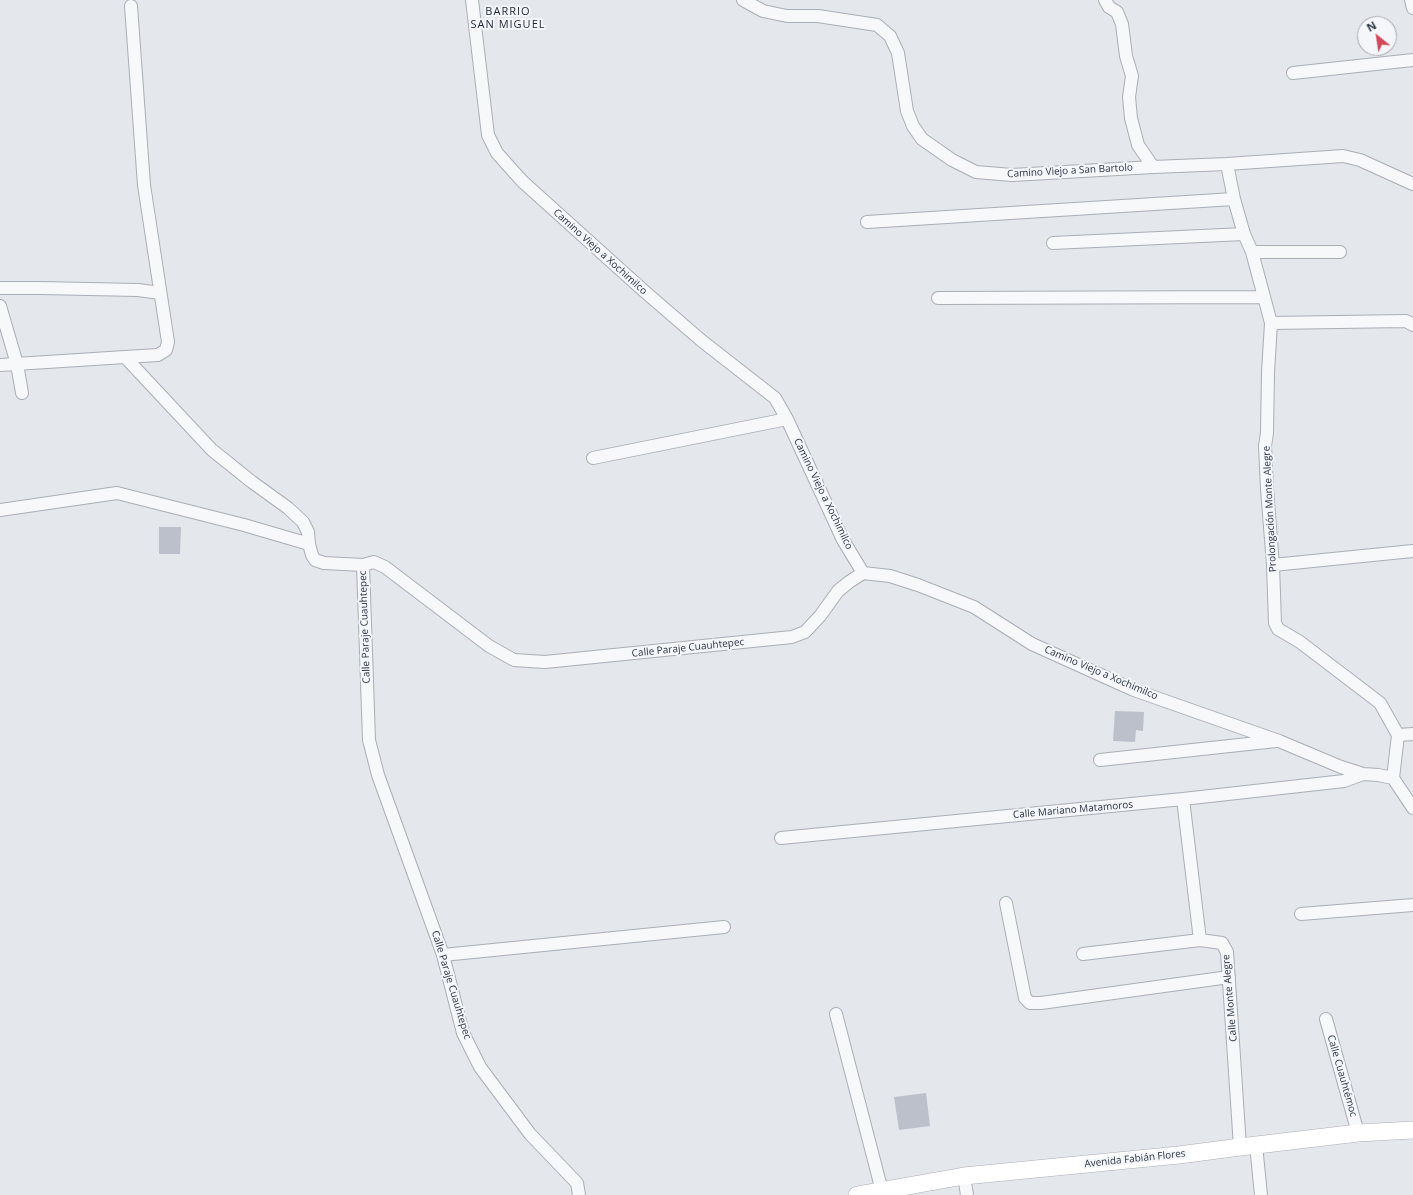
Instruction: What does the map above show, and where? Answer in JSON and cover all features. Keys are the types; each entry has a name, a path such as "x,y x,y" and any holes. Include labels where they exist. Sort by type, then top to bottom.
{"main road":[{"name":"Avenida Fabián Flores","path":"869,1193 964,1176 1179,1155 1358,1133 1413,1130"}],"street":[{"name":"Camino Viejo a Xochimilco","path":"472,0 488,135 497,153 522,181 638,286 702,341 775,398 787,419 843,540 864,573 890,576 918,585 974,608 1032,644 1134,690 1279,741 1340,767 1363,774 1393,778"},
{"name":"Camino Viejo a San Bartolo","path":"743,0 763,11 787,16 818,16 877,25 890,36 898,53 907,111 913,126 922,139 952,160 976,172 1012,175 1227,164"},
{"path":"1105,0 1109,7 1117,12 1122,24 1126,56 1132,76 1129,97 1131,118 1138,146 1153,167"},
{"path":"1411,0 1413,8"},
{"path":"0,365 158,355 166,350 168,342 144,185 131,6"},
{"path":"1293,73 1413,60"},
{"path":"1227,164 1342,156 1360,160 1413,184"},
{"name":"Prolongación Monte Alegre","path":"1227,164 1234,199 1244,234 1252,252 1271,323 1268,372 1267,433 1265,446 1273,565 1275,623 1278,629 1300,642 1380,703 1398,735"},
{"path":"866,222 1234,199"},
{"path":"1053,243 1244,234"},
{"path":"1252,252 1340,252"},
{"path":"0,288 138,290 160,293"},
{"path":"938,298 1264,297"},
{"path":"0,306 17,364 22,393"},
{"path":"1271,323 1406,321 1413,325"},
{"path":"125,357 212,450 288,508 303,522 308,532 309,544 315,560 324,563 363,565"},
{"path":"593,458 787,419"},
{"path":"0,510 117,493 244,525 309,544"},
{"path":"1273,565 1413,551"},
{"name":"Calle Paraje Cuauhtepec","path":"579,1195 577,1183 530,1134 480,1067 463,1033 442,955 378,776 369,740 363,565 374,562 385,567 489,646 514,660 545,662 792,637 805,632 820,616 838,591 864,573"},
{"path":"1413,734 1398,735 1393,778 1413,808"},
{"path":"1100,760 1279,741"},
{"name":"Calle Mariano Matamoros","path":"781,838 1183,800 1344,781 1363,774"},
{"path":"1083,954 1200,940 1183,800"},
{"path":"1006,903 1025,998 1030,1003 1041,1003 1229,977"},
{"path":"1301,914 1413,905"},
{"path":"442,955 724,927"},
{"name":"Calle Monte Alegre","path":"1200,940 1222,943 1227,952 1248,1146 1261,1195"},
{"path":"836,1014 869,1193"},
{"name":"Calle Cuauhtémoc","path":"1326,1019 1358,1133"},
{"path":"964,1176 967,1195"}],"building":[{"path":"159,527 181,527 180,554 159,554"},
{"path":"1115,711 1144,712 1143,731 1136,730 1135,742 1113,741"},
{"path":"926,1093 930,1126 899,1130 894,1097"}],"district":[{"name":"BARRIO SAN MIGUEL","path":"508,18"}]}
